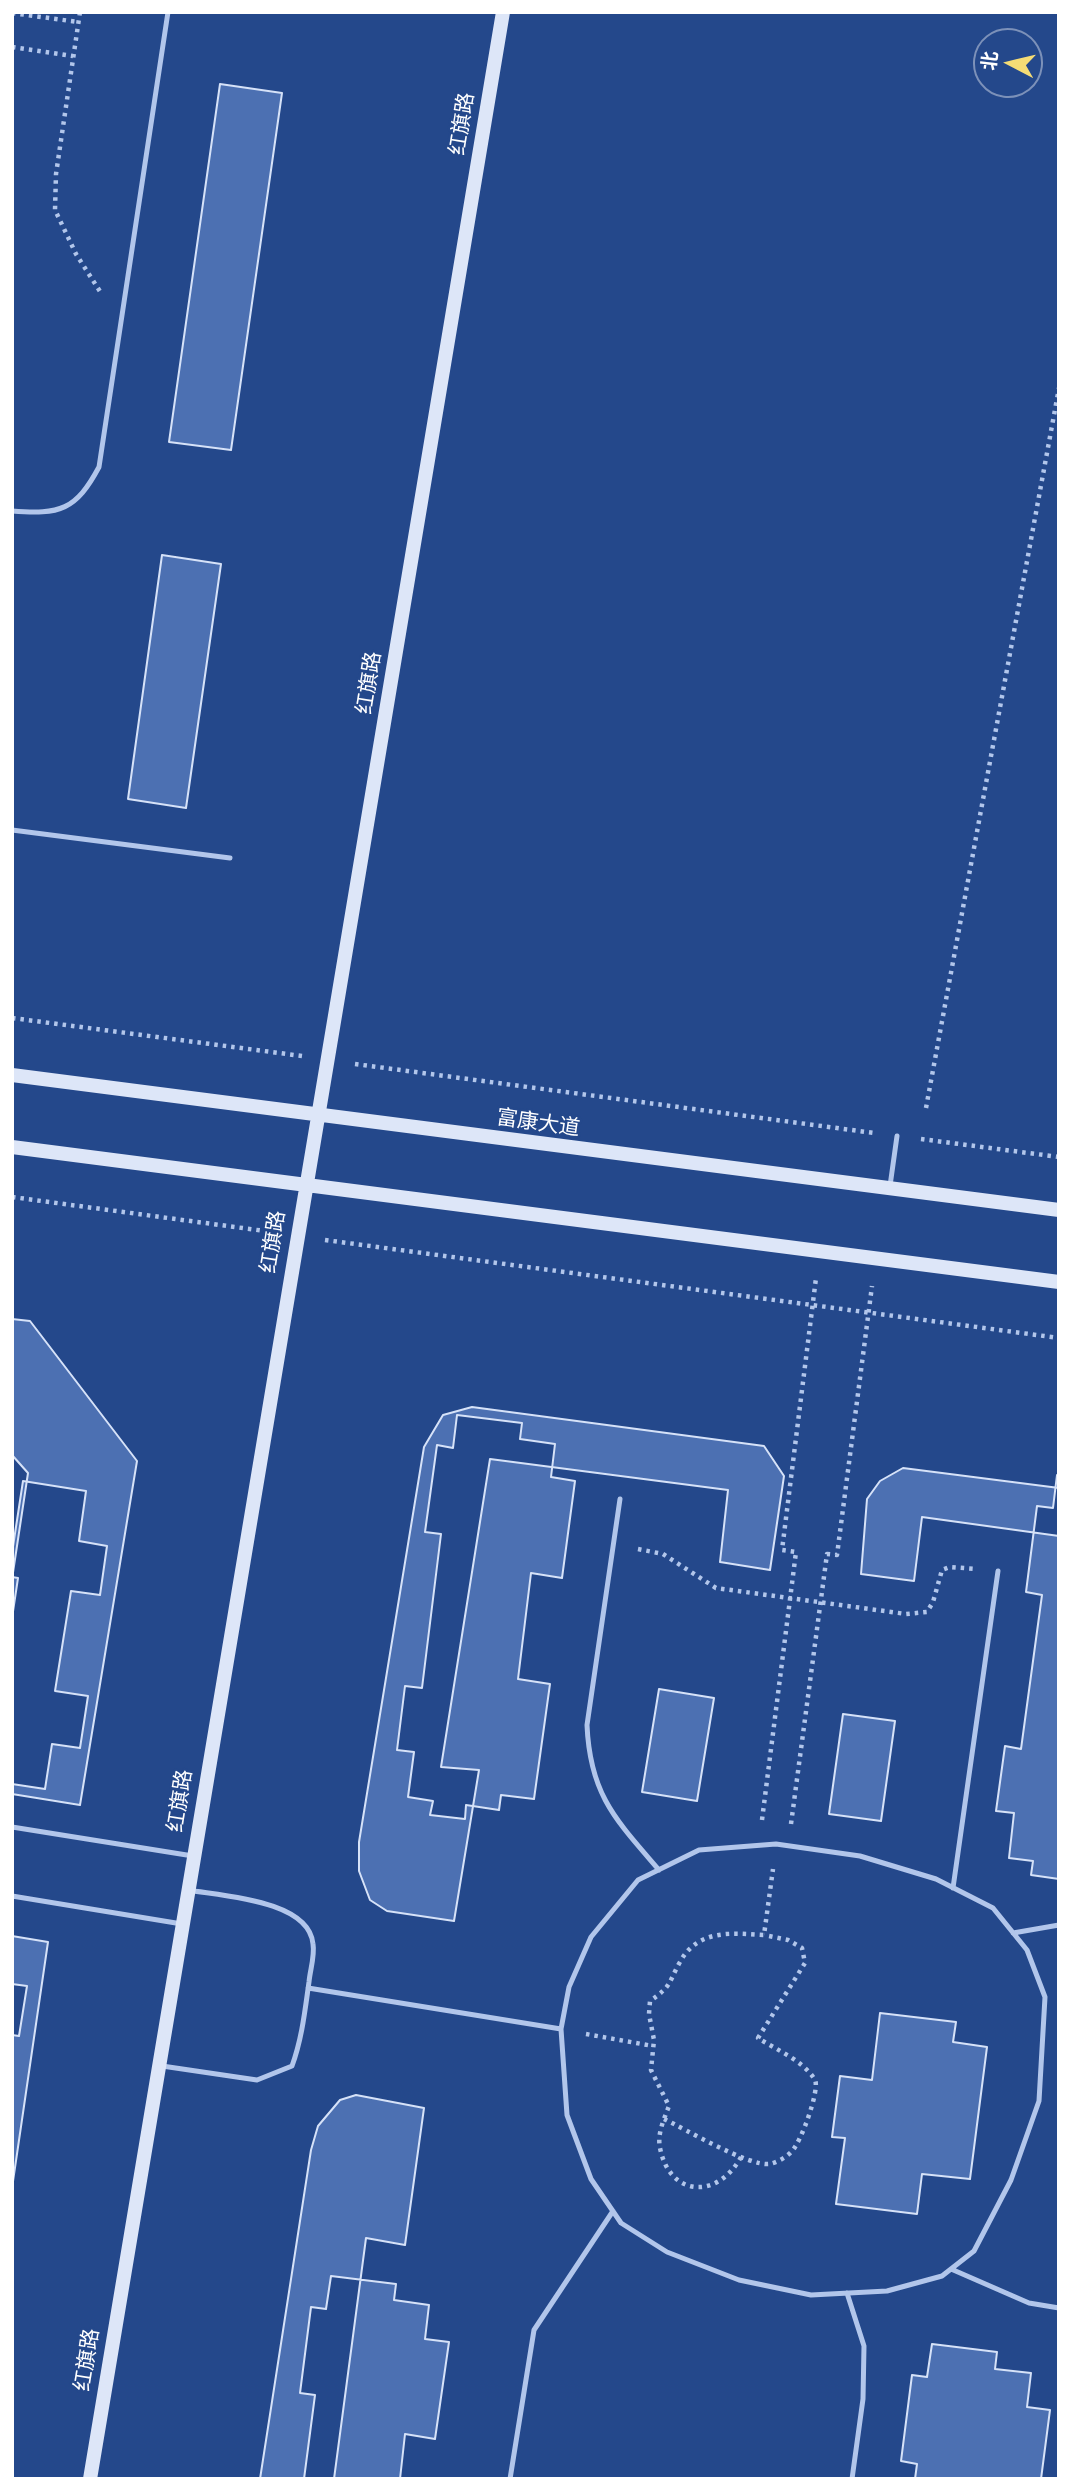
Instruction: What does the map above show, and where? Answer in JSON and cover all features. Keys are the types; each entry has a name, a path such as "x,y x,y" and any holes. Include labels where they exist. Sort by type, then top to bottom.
{"street":[{"name":"红旗路","path":"90,2479 503,12"},
{"name":"富康大道","path":"12,1075 1059,1210"},
{"path":"12,1147 1059,1282"}],"lane":[{"path":"12,511 39,513 64,508 85,494 99,467 168,12"},
{"path":"12,830 230,858"},
{"path":"890,1189 897,1136"},
{"path":"620,1499 587,1726 589,1754 599,1793 621,1827 659,1870"},
{"path":"953,1888 998,1571"},
{"path":"12,1827 193,1856"},
{"path":"776,1844 860,1856 936,1879 993,1908 1027,1950 1045,1997 1040,2101 1011,2180 974,2251 942,2276 887,2291 811,2295 739,2280 667,2252 621,2222 591,2179 567,2115 561,2029 569,1987 591,1937 638,1881 699,1850 759,1845 776,1844"},
{"path":"158,2066 257,2080 292,2066 300,2046 314,1944 307,1926 293,1914 261,1902 188,1890"},
{"path":"12,1896 182,1924"},
{"path":"1013,1933 1059,1925"},
{"path":"308,1988 561,2029"},
{"path":"510,2479 534,2330 612,2211"},
{"path":"951,2269 1028,2303 1059,2308"},
{"path":"847,2293 864,2346 863,2399 852,2479"}],"path":[{"path":"80,12 56,174 55,210 76,254 121,323"},
{"path":"12,13 78,22"},
{"path":"12,47 74,56"},
{"path":"926,1108 1059,387"},
{"path":"12,1018 1059,1157"},
{"path":"12,1198 1059,1338"},
{"path":"759,1845 796,1552 782,1550 819,1251"},
{"path":"788,1846 827,1554 837,1555 876,1259"},
{"path":"613,1544 663,1554 716,1588 906,1614 927,1612 933,1602 942,1570 950,1567 998,1571"},
{"path":"764,1935 776,1844"},
{"path":"664,2119 741,2157 768,2164 793,2151 801,2138 816,2090 815,2080 795,2062 758,2038 806,1963 802,1948 788,1940 764,1935 714,1934 693,1944 679,1962 672,1982 650,2001 653,2046 651,2070 669,2106 664,2119 659,2148 670,2172 688,2186 711,2187 732,2173 741,2157"},
{"path":"561,2029 653,2046"}],"building":[{"path":"220,84 282,93 231,450 169,442"},
{"path":"162,555 221,564 186,808 128,799"},
{"path":"12,1319 30,1321 137,1461 80,1805 12,1794 12,1579 28,1473 12,1455"},
{"path":"472,1407 764,1446 784,1476 770,1570 720,1562 728,1490 490,1459 441,1767 479,1770 454,1921 387,1911 370,1900 359,1871 359,1842 424,1447 443,1415"},
{"path":"457,1415 522,1423 520,1439 555,1444 551,1477 575,1481 562,1578 531,1573 518,1679 550,1684 534,1799 501,1795 499,1810 466,1805 465,1819 430,1815 433,1801 408,1797 414,1752 397,1750 405,1686 422,1688 441,1534 425,1532 437,1445 453,1448"},
{"path":"903,1468 1059,1488 1059,1536 922,1517 914,1581 861,1574 867,1499 880,1481"},
{"path":"1057,1475 1059,1879 1031,1875 1033,1861 1009,1858 1014,1813 996,1811 1005,1746 1021,1749 1042,1595 1026,1592 1037,1506 1053,1508"},
{"path":"23,1481 86,1491 79,1541 107,1546 100,1595 71,1591 55,1691 88,1696 80,1748 52,1744 45,1789 12,1784 12,1618 18,1578 12,1577 12,1553"},
{"path":"659,1689 714,1698 697,1801 642,1792"},
{"path":"843,1714 895,1721 881,1821 829,1814"},
{"path":"12,1936 48,1942 12,2188"},
{"path":"12,1984 27,1986 19,2036 12,2035"},
{"path":"880,2013 956,2022 953,2042 987,2047 970,2179 922,2174 917,2214 836,2204 845,2138 832,2137 840,2076 872,2080"},
{"path":"356,2095 424,2108 405,2245 366,2238 334,2479 260,2479 311,2150 318,2126 340,2100"},
{"path":"331,2276 396,2284 394,2300 429,2305 425,2339 449,2342 435,2439 405,2434 400,2479 304,2479 315,2395 300,2393 311,2307 326,2309"},
{"path":"932,2344 997,2352 995,2369 1031,2373 1027,2407 1050,2410 1041,2479 915,2479 917,2464 901,2461 912,2375 927,2377"}]}
